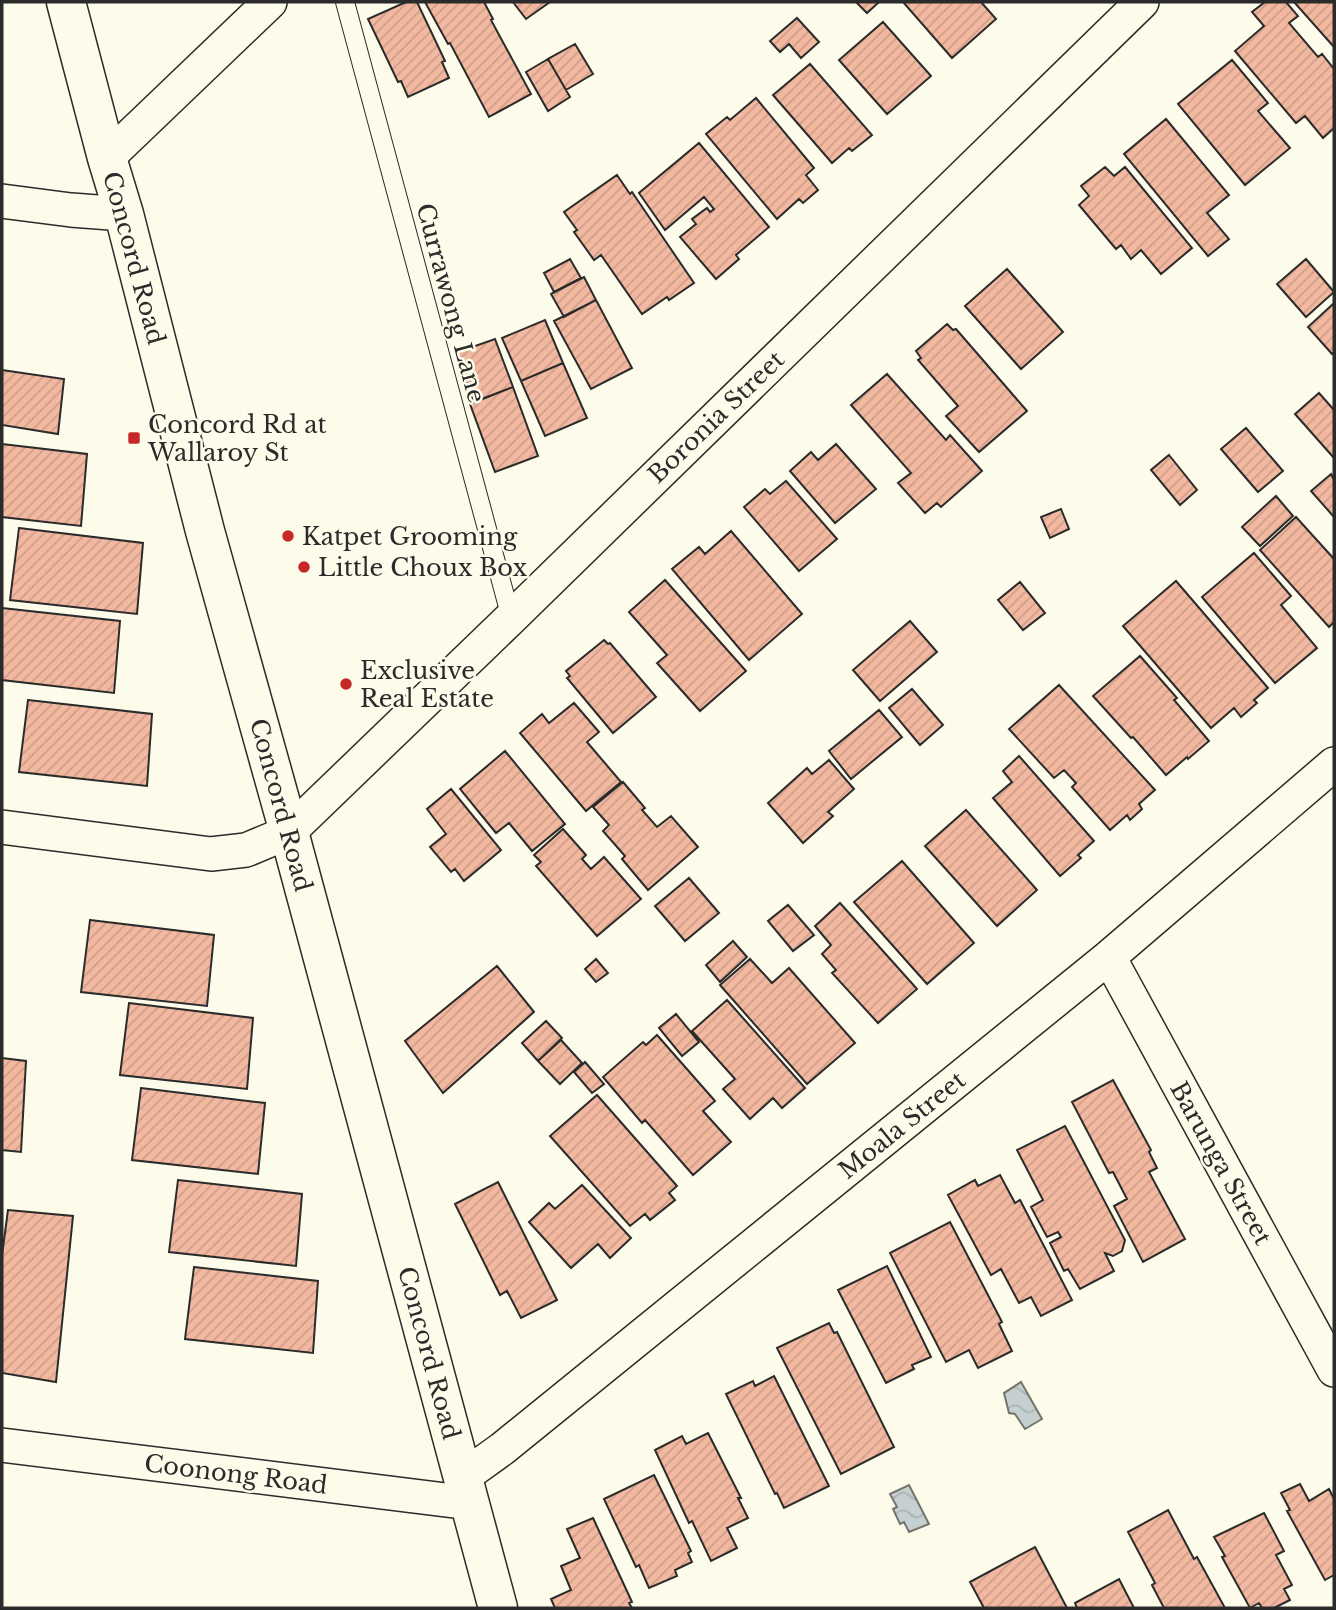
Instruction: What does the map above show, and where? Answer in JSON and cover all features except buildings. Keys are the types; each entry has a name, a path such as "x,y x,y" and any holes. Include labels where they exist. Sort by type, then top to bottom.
{"main road":[{"name":"Concord Road","path":"66,2 124,214 205,531 498,1608"}],"street":[{"path":"107,158 270,2"},
{"name":"Boronia Street","path":"289,832 1142,2"},
{"path":"2,201 124,214"},
{"name":"Moala Street","path":"466,1490 502,1449 1109,957 1334,764"},
{"path":"2,827 211,854 246,850 289,832"},
{"name":"Barunga Street","path":"1109,957 1334,1370"},
{"name":"Coonong Road","path":"2,1445 466,1490"}],"lane":[{"name":"Currawong Lane","path":"345,2 511,618"}],"water":[{"path":"1021,1382 1042,1419 1025,1429 1015,1414 1009,1413 1004,1393"},
{"path":"909,1485 929,1524 909,1532 904,1522 900,1524 893,1509 897,1507 890,1494"}],"place":[{"name":"Concord Rd at Wallaroy St","path":"134,438"},
{"name":"Katpet Grooming","path":"288,536"},
{"name":"Little Choux Box","path":"304,567"},
{"name":"Exclusive Real Estate","path":"346,684"}]}
